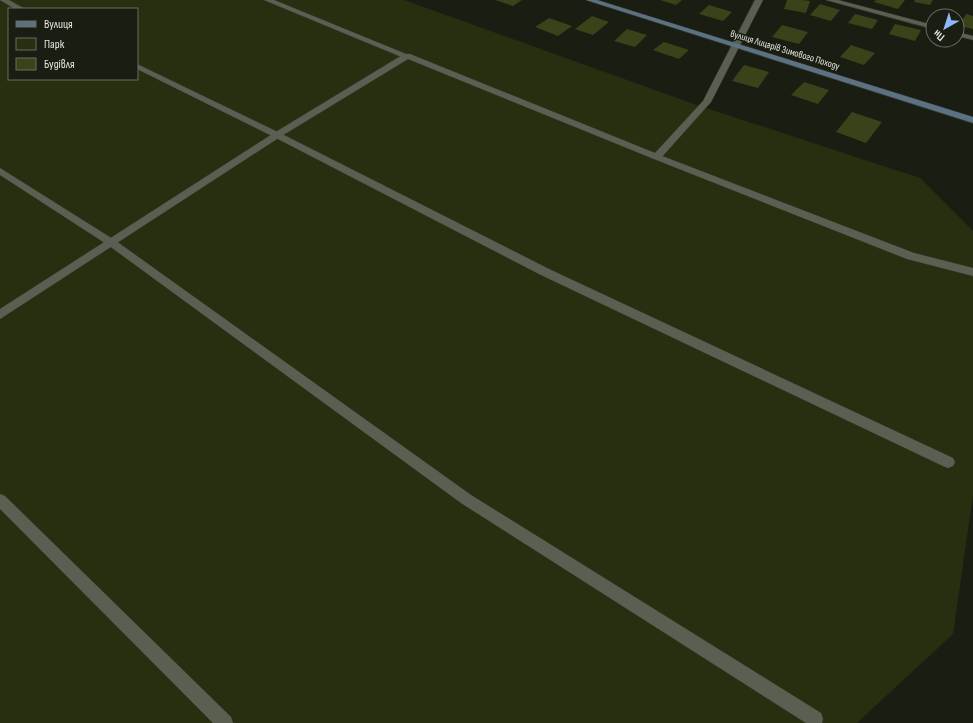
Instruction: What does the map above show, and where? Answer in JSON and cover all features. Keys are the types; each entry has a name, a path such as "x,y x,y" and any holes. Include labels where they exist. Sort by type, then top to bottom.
{"street":[{"path":"3,0 19,8"},
{"path":"268,0 657,158 911,256 973,272"},
{"name":"вулиця Лицарів Зимового Походу","path":"590,0 973,120"},
{"path":"657,158 708,102 759,0"},
{"path":"830,0 925,25"},
{"path":"0,314 277,135 407,56"},
{"path":"138,66 277,135 545,272 948,462"},
{"path":"0,171 112,243 466,499 815,719"},
{"path":"0,500 225,723"}],"green space":[{"path":"0,0 404,0 694,104 920,178 973,231 973,495 953,634 857,723 0,723"}],"building":[{"path":"495,0 522,0 513,6"},
{"path":"660,0 682,0 676,5"},
{"path":"787,0 810,1 806,13 784,9"},
{"path":"876,0 905,0 898,9 874,2"},
{"path":"915,0 933,0 930,5 914,2"},
{"path":"820,4 840,10 831,21 810,15"},
{"path":"709,5 732,12 723,21 699,14"},
{"path":"855,14 878,20 872,29 848,23"},
{"path":"966,14 973,16 973,29 965,27"},
{"path":"592,16 609,22 593,35 575,29"},
{"path":"549,18 572,26 558,36 535,27"},
{"path":"895,24 921,30 915,41 889,34"},
{"path":"782,25 808,32 799,44 772,37"},
{"path":"627,29 647,35 635,47 614,41"},
{"path":"664,42 689,50 679,59 653,50"},
{"path":"851,45 875,53 864,65 840,57"},
{"path":"744,65 769,72 758,88 732,81"},
{"path":"804,82 829,90 818,104 791,95"},
{"path":"852,112 882,122 866,143 836,132"}]}
